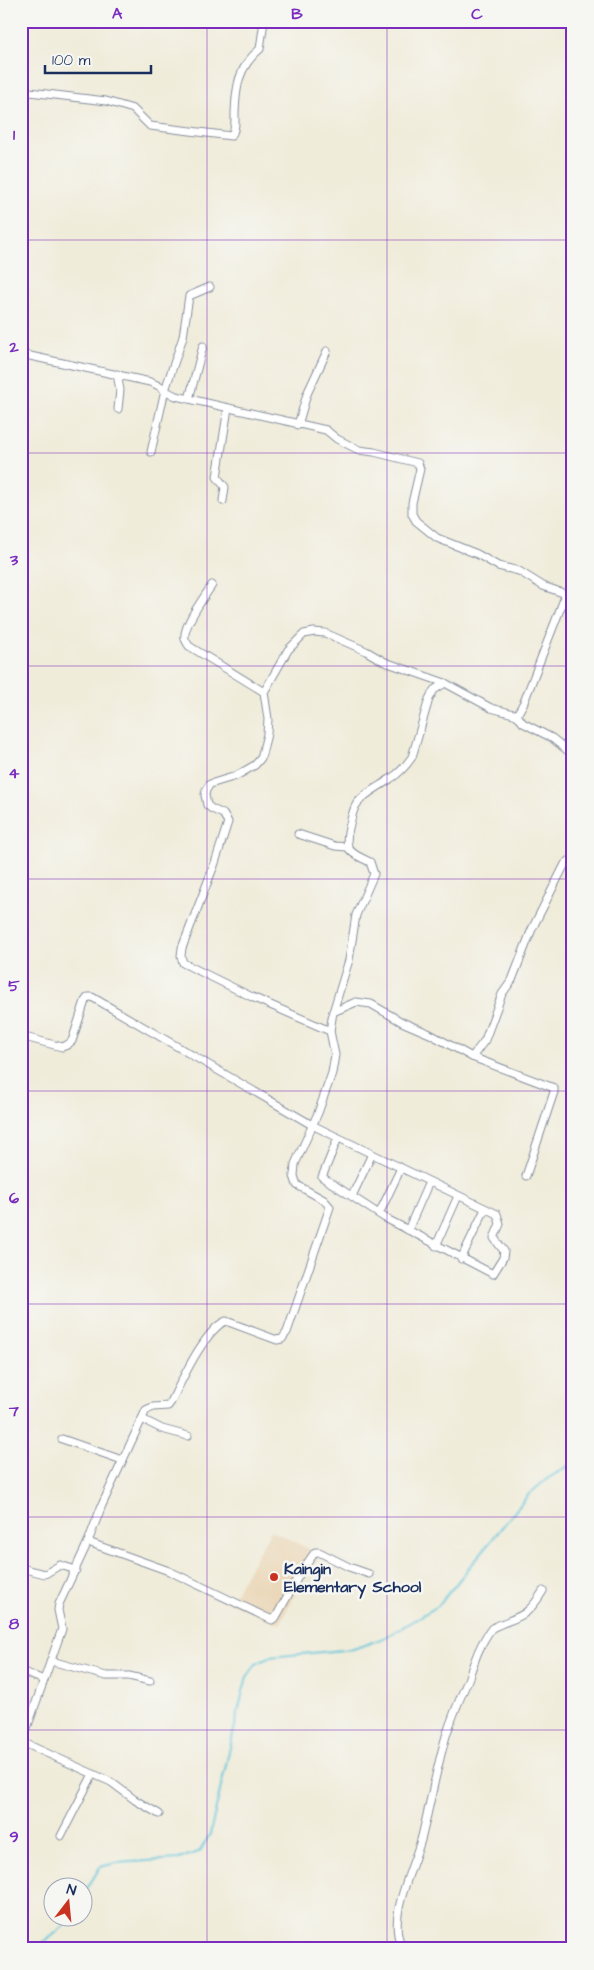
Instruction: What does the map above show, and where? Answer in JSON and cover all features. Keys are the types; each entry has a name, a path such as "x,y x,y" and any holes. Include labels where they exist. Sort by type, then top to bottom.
{"street":[{"path":"21,91 106,101 133,109 144,121 155,127 231,136 234,127 239,79 249,58 260,49 264,21"},
{"path":"151,452 165,390 183,336 189,296 210,288"},
{"path":"189,399 203,346"},
{"path":"298,425 307,394 327,351"},
{"path":"21,354 150,382 160,385 176,396 326,430 337,439 359,450 418,463 420,470 412,503 412,514 416,521 437,538 478,554 498,566 519,572 543,586 566,594"},
{"path":"117,374 120,390 118,409"},
{"path":"223,501 225,487 217,477 228,408"},
{"path":"212,585 186,630 185,639 189,646 264,692"},
{"path":"517,715 524,702 566,594 573,589"},
{"path":"330,1031 252,997 183,963 181,956 182,948 215,863 228,822 223,814 207,805 206,790 210,784 236,776 261,758 267,734 268,719 264,692 288,650 304,634 314,632 325,633 366,651 385,662 445,684 490,708 517,715 523,723 552,738 573,755"},
{"path":"347,847 348,835 357,804 407,765 412,757 429,699 434,690 445,684"},
{"path":"159,1814 135,1800 111,1782 22,1743 62,1626 58,1610 88,1542 102,1504 142,1418 150,1408 164,1407 171,1402 204,1342 221,1323 226,1321 277,1340 285,1336 330,1207 324,1200 297,1185 294,1176 296,1164 329,1083 334,1064 330,1031 332,1012 349,960 356,915 374,874 370,862 353,854 347,847 335,846 298,834"},
{"path":"472,1057 484,1040 502,994 512,980 532,929 564,864 573,858"},
{"path":"21,1036 62,1047 67,1045 72,1041 88,997 92,997 312,1125 497,1214 500,1224 494,1238 504,1251 493,1274 436,1246 379,1214 322,1176 338,1138"},
{"path":"332,1012 356,1002 371,1004 402,1022 430,1034 472,1057 554,1088 526,1176"},
{"path":"352,1196 372,1154"},
{"path":"379,1214 401,1168"},
{"path":"408,1230 429,1182"},
{"path":"436,1246 458,1196"},
{"path":"461,1259 485,1209"},
{"path":"142,1418 162,1429 188,1436"},
{"path":"62,1438 122,1460"},
{"path":"88,1542 169,1571 272,1620 276,1618 299,1575 315,1552 319,1552 356,1570 369,1574"},
{"path":"21,1568 45,1574 60,1564 76,1570"},
{"path":"411,1949 400,1942 397,1936 400,1905 420,1841 446,1736 488,1633 492,1628 526,1614 543,1591"},
{"path":"51,1661 106,1676 129,1676 150,1681"},
{"path":"21,1671 44,1680"},
{"path":"61,1836 93,1774"}],"shaded area":[{"name":"Kaingin Elementary School","path":"271,1530 315,1552 280,1624 230,1602"}],"waterway":[{"path":"92,1880 100,1867 116,1863 179,1859 200,1851 210,1834 247,1677 256,1664 270,1657 353,1649 384,1638 438,1606 529,1494 547,1479 573,1463"},
{"path":"31,1949 53,1936 62,1928"}],"place":[{"name":"Kaingin Elementary School","path":"274,1577"}]}
